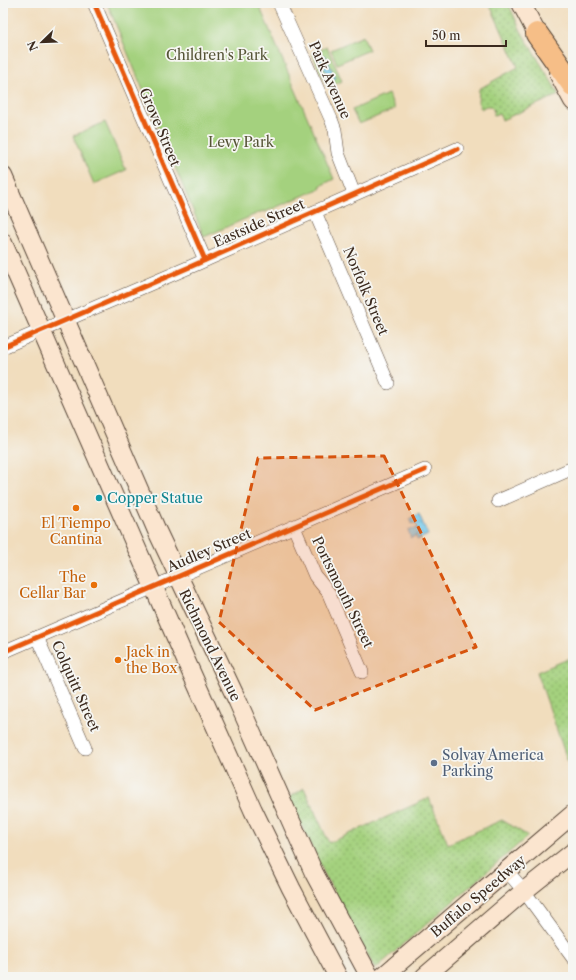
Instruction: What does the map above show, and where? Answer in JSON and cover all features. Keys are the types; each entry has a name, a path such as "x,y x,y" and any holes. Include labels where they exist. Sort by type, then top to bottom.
{"highway":[{"path":"537,34 573,85"}],"main road":[{"path":"521,3 573,101"},
{"name":"Richmond Avenue","path":"3,176 178,576 238,702 314,873 370,977"},
{"name":"Richmond Avenue","path":"3,243 40,330 253,810 291,888 338,977"},
{"path":"210,714 238,702"},
{"name":"Buffalo Speedway","path":"382,977 573,814"},
{"name":"Buffalo Speedway","path":"424,977 524,891 573,852"}],"street":[{"name":"Grove Street","path":"94,3 205,260"},
{"name":"Park Avenue","path":"279,3 331,119 336,137 338,153 354,194"},
{"name":"Eastside Street","path":"3,347 457,149"},
{"name":"Norfolk Street","path":"315,212 388,384"},
{"path":"498,501 573,468"},
{"name":"Audley Street","path":"3,652 425,470"},
{"name":"Portsmouth Street","path":"294,526 315,576 328,592 362,672"},
{"name":"Colquitt Street","path":"37,637 85,748"},
{"path":"507,871 524,891 573,958"}],"highlighted area":[{"path":"384,456 476,647 315,710 219,622 258,458"}],"green space":[{"name":"Levy Park","path":"107,3 258,3 334,179 320,186 321,188 204,237"},
{"path":"489,3 508,3 521,31 558,94 502,120 499,114 494,115 493,109 490,106 486,106 481,109 478,102 479,89 518,67"},
{"path":"363,36 369,50 337,64 331,50"},
{"path":"327,47 342,81 330,86 329,84 326,85 312,53"},
{"path":"388,94 395,109 359,124 352,110"},
{"path":"105,122 126,170 94,184 73,136"},
{"path":"573,657 573,777 537,672"},
{"path":"304,788 329,843 429,798 448,844 502,820 528,836 375,969 325,875 289,798"}],"water":[{"path":"325,55 336,78 330,80 319,57"},
{"path":"419,514 428,535 417,540 416,536 411,538 408,530 418,528 416,523 412,524 409,519"}],"cycle path":[{"path":"94,3 205,260"},
{"path":"3,347 192,266 457,149"},
{"path":"3,652 425,470"}],"place":[{"name":"Copper Statue","path":"99,498"},
{"name":"El Tiempo Cantina","path":"76,508"},
{"name":"The Cellar Bar","path":"94,585"},
{"name":"Jack in the Box","path":"118,660"},
{"name":"Solvay America Parking","path":"434,763"}],"park label":[{"name":"Children's Park","path":"217,55"}]}
